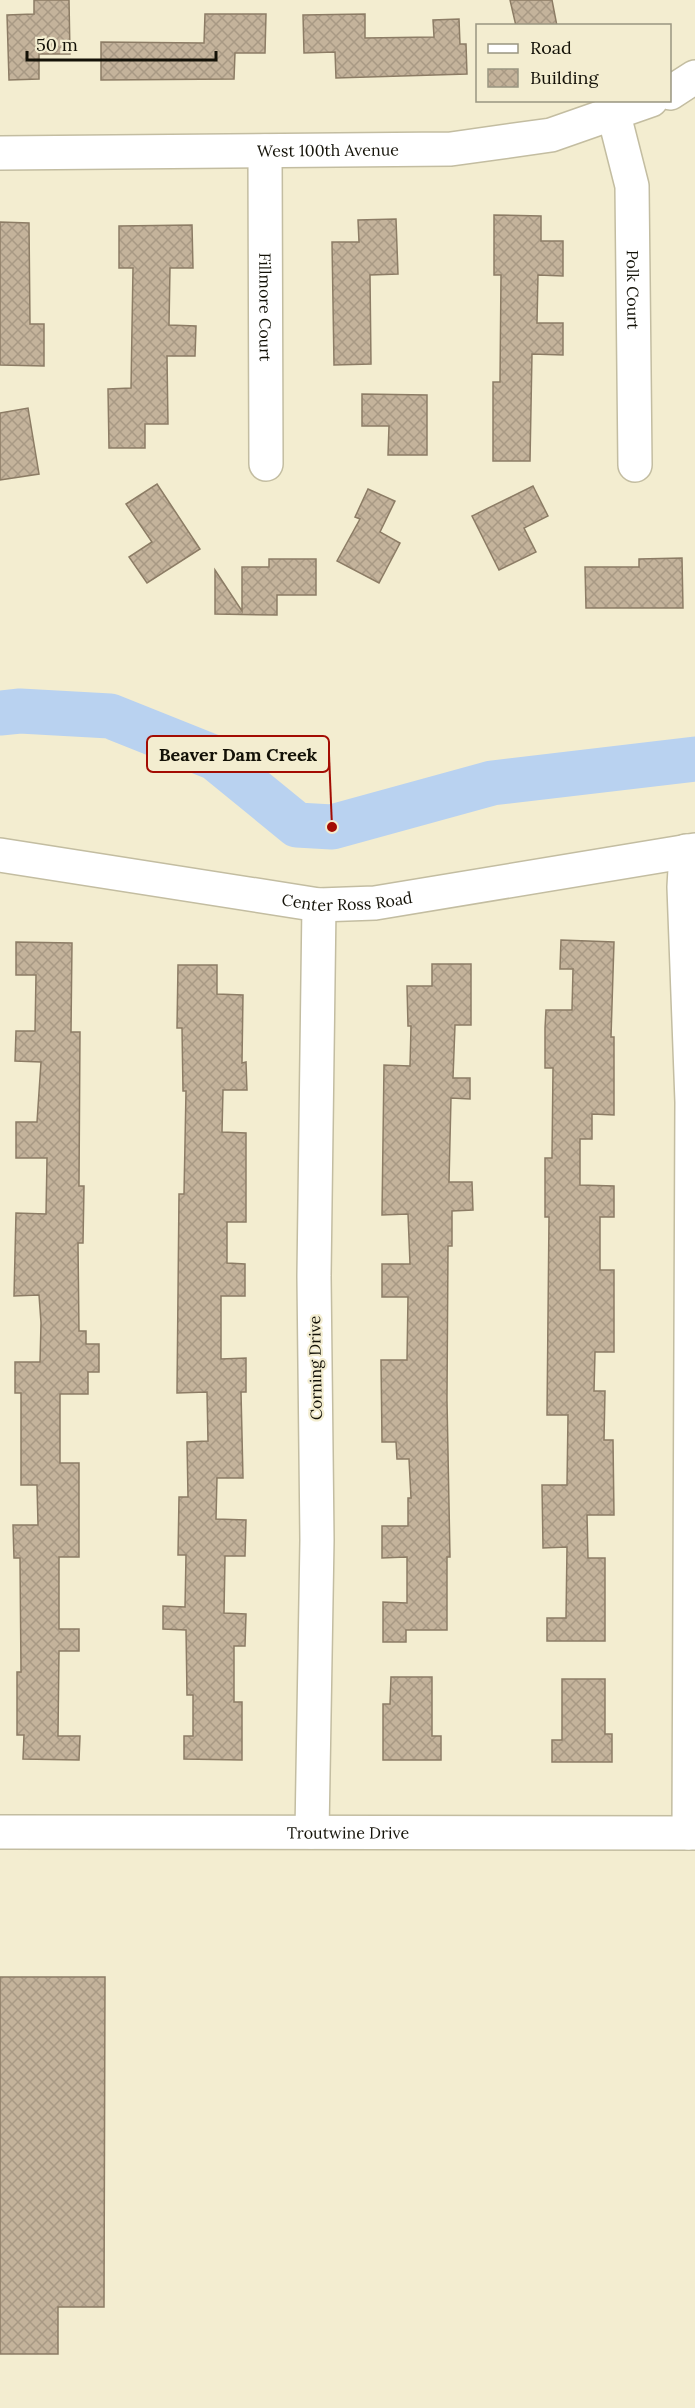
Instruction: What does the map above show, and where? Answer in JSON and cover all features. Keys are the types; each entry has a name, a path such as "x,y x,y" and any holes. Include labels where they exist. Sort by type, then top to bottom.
{"street":[{"path":"671,92 695,77"},
{"name":"West 100th Avenue","path":"0,153 265,151 480,146 551,135 646,102"},
{"name":"Polk Court","path":"614,115 632,186 635,465"},
{"name":"Fillmore Court","path":"265,151 266,464"},
{"path":"690,851 684,887 692,1102 692,1833"},
{"name":"Center Ross Road","path":"0,855 319,904 375,903 690,851"},
{"name":"Corning Drive","path":"312,1832 317,1540 314,1276 319,904"},
{"name":"Troutwine Drive","path":"0,1832 692,1833"}],"building":[{"path":"34,0 69,0 70,54 39,54 39,79 9,80 7,15 34,14"},
{"path":"510,0 552,0 557,24 516,24"},
{"path":"205,14 266,14 265,53 235,53 234,79 101,80 101,42 204,43"},
{"path":"365,14 365,38 434,37 433,20 459,19 460,44 466,44 467,74 336,78 335,52 304,53 303,15"},
{"path":"494,215 541,216 541,241 563,241 563,276 538,275 537,323 563,323 563,355 532,354 530,461 493,461 493,382 500,382 501,275 494,275"},
{"path":"396,219 398,274 370,275 371,364 334,365 332,242 359,242 358,220"},
{"path":"0,222 29,223 30,324 44,324 44,366 0,365"},
{"path":"192,225 193,268 170,268 169,325 196,326 195,356 167,356 168,424 145,424 145,448 109,448 108,389 131,388 133,268 119,268 119,226"},
{"path":"362,394 427,395 427,455 388,455 389,426 362,426"},
{"path":"28,408 39,474 0,480 0,413"},
{"path":"157,484 200,549 147,583 129,557 152,542 126,504"},
{"path":"533,486 548,516 524,528 536,552 499,570 472,516"},
{"path":"368,489 395,501 380,532 400,543 379,583 337,561 360,519 355,517"},
{"path":"682,558 683,608 586,608 585,567 639,567 639,559"},
{"path":"269,559 316,559 316,595 277,595 277,615 215,614 215,570 242,611 242,567 269,567"},
{"path":"561,940 614,942 611,1037 614,1037 614,1115 592,1114 592,1139 580,1139 580,1185 614,1186 614,1217 600,1217 600,1270 614,1270 614,1352 595,1352 594,1391 605,1391 604,1440 613,1440 614,1515 587,1515 588,1558 605,1558 605,1641 547,1641 547,1618 566,1618 567,1547 543,1548 542,1485 567,1485 568,1415 547,1415 549,1217 545,1217 545,1158 552,1158 553,1068 545,1068 545,1028 546,1010 572,1010 573,969 560,969"},
{"path":"16,942 72,943 71,1032 80,1032 79,1186 84,1186 83,1243 78,1243 79,1331 86,1331 86,1344 99,1344 99,1372 88,1372 88,1394 60,1394 60,1463 79,1463 79,1557 59,1557 59,1629 79,1629 79,1651 59,1651 58,1736 80,1736 79,1760 23,1759 24,1735 17,1735 17,1672 21,1672 20,1558 14,1558 13,1525 38,1525 37,1485 21,1485 21,1393 15,1393 15,1362 40,1362 41,1323 39,1295 14,1296 16,1213 46,1214 47,1158 16,1158 16,1122 37,1122 41,1062 15,1061 16,1031 35,1031 36,975 16,975"},
{"path":"432,964 471,964 471,1025 455,1025 453,1078 470,1078 470,1099 451,1098 449,1182 472,1182 473,1210 452,1211 452,1246 448,1246 447,1400 450,1557 447,1557 447,1630 406,1630 406,1642 383,1642 383,1602 407,1603 407,1557 382,1558 382,1526 408,1526 408,1498 411,1498 409,1459 397,1459 396,1442 382,1442 381,1360 407,1360 408,1297 382,1297 382,1264 410,1264 408,1214 382,1215 384,1065 410,1066 411,1026 408,1026 407,986 432,986"},
{"path":"178,965 217,965 217,994 243,995 242,1063 246,1062 247,1090 223,1090 222,1132 246,1133 246,1222 227,1222 227,1263 245,1264 245,1296 221,1296 221,1359 246,1358 246,1392 241,1392 243,1478 217,1478 216,1519 246,1520 245,1556 225,1556 224,1613 246,1614 245,1646 234,1646 234,1702 242,1702 242,1760 184,1759 184,1736 193,1736 193,1695 187,1695 186,1630 163,1629 163,1606 185,1607 186,1555 178,1555 179,1497 188,1497 187,1442 208,1441 207,1392 177,1393 179,1194 184,1194 186,1091 183,1091 182,1028 177,1028"},
{"path":"391,1677 432,1677 432,1736 441,1736 441,1760 383,1760 383,1704 390,1704"},
{"path":"562,1679 605,1679 605,1734 612,1734 612,1762 552,1762 552,1740 562,1740"},
{"path":"0,1977 105,1977 104,2307 58,2307 58,2354 0,2354"}],"waterway":[{"path":"0,713 20,711 110,716 215,758 297,825 332,827 492,783 695,759"}],"place":[{"name":"Beaver Dam Creek","path":"332,827"}]}
